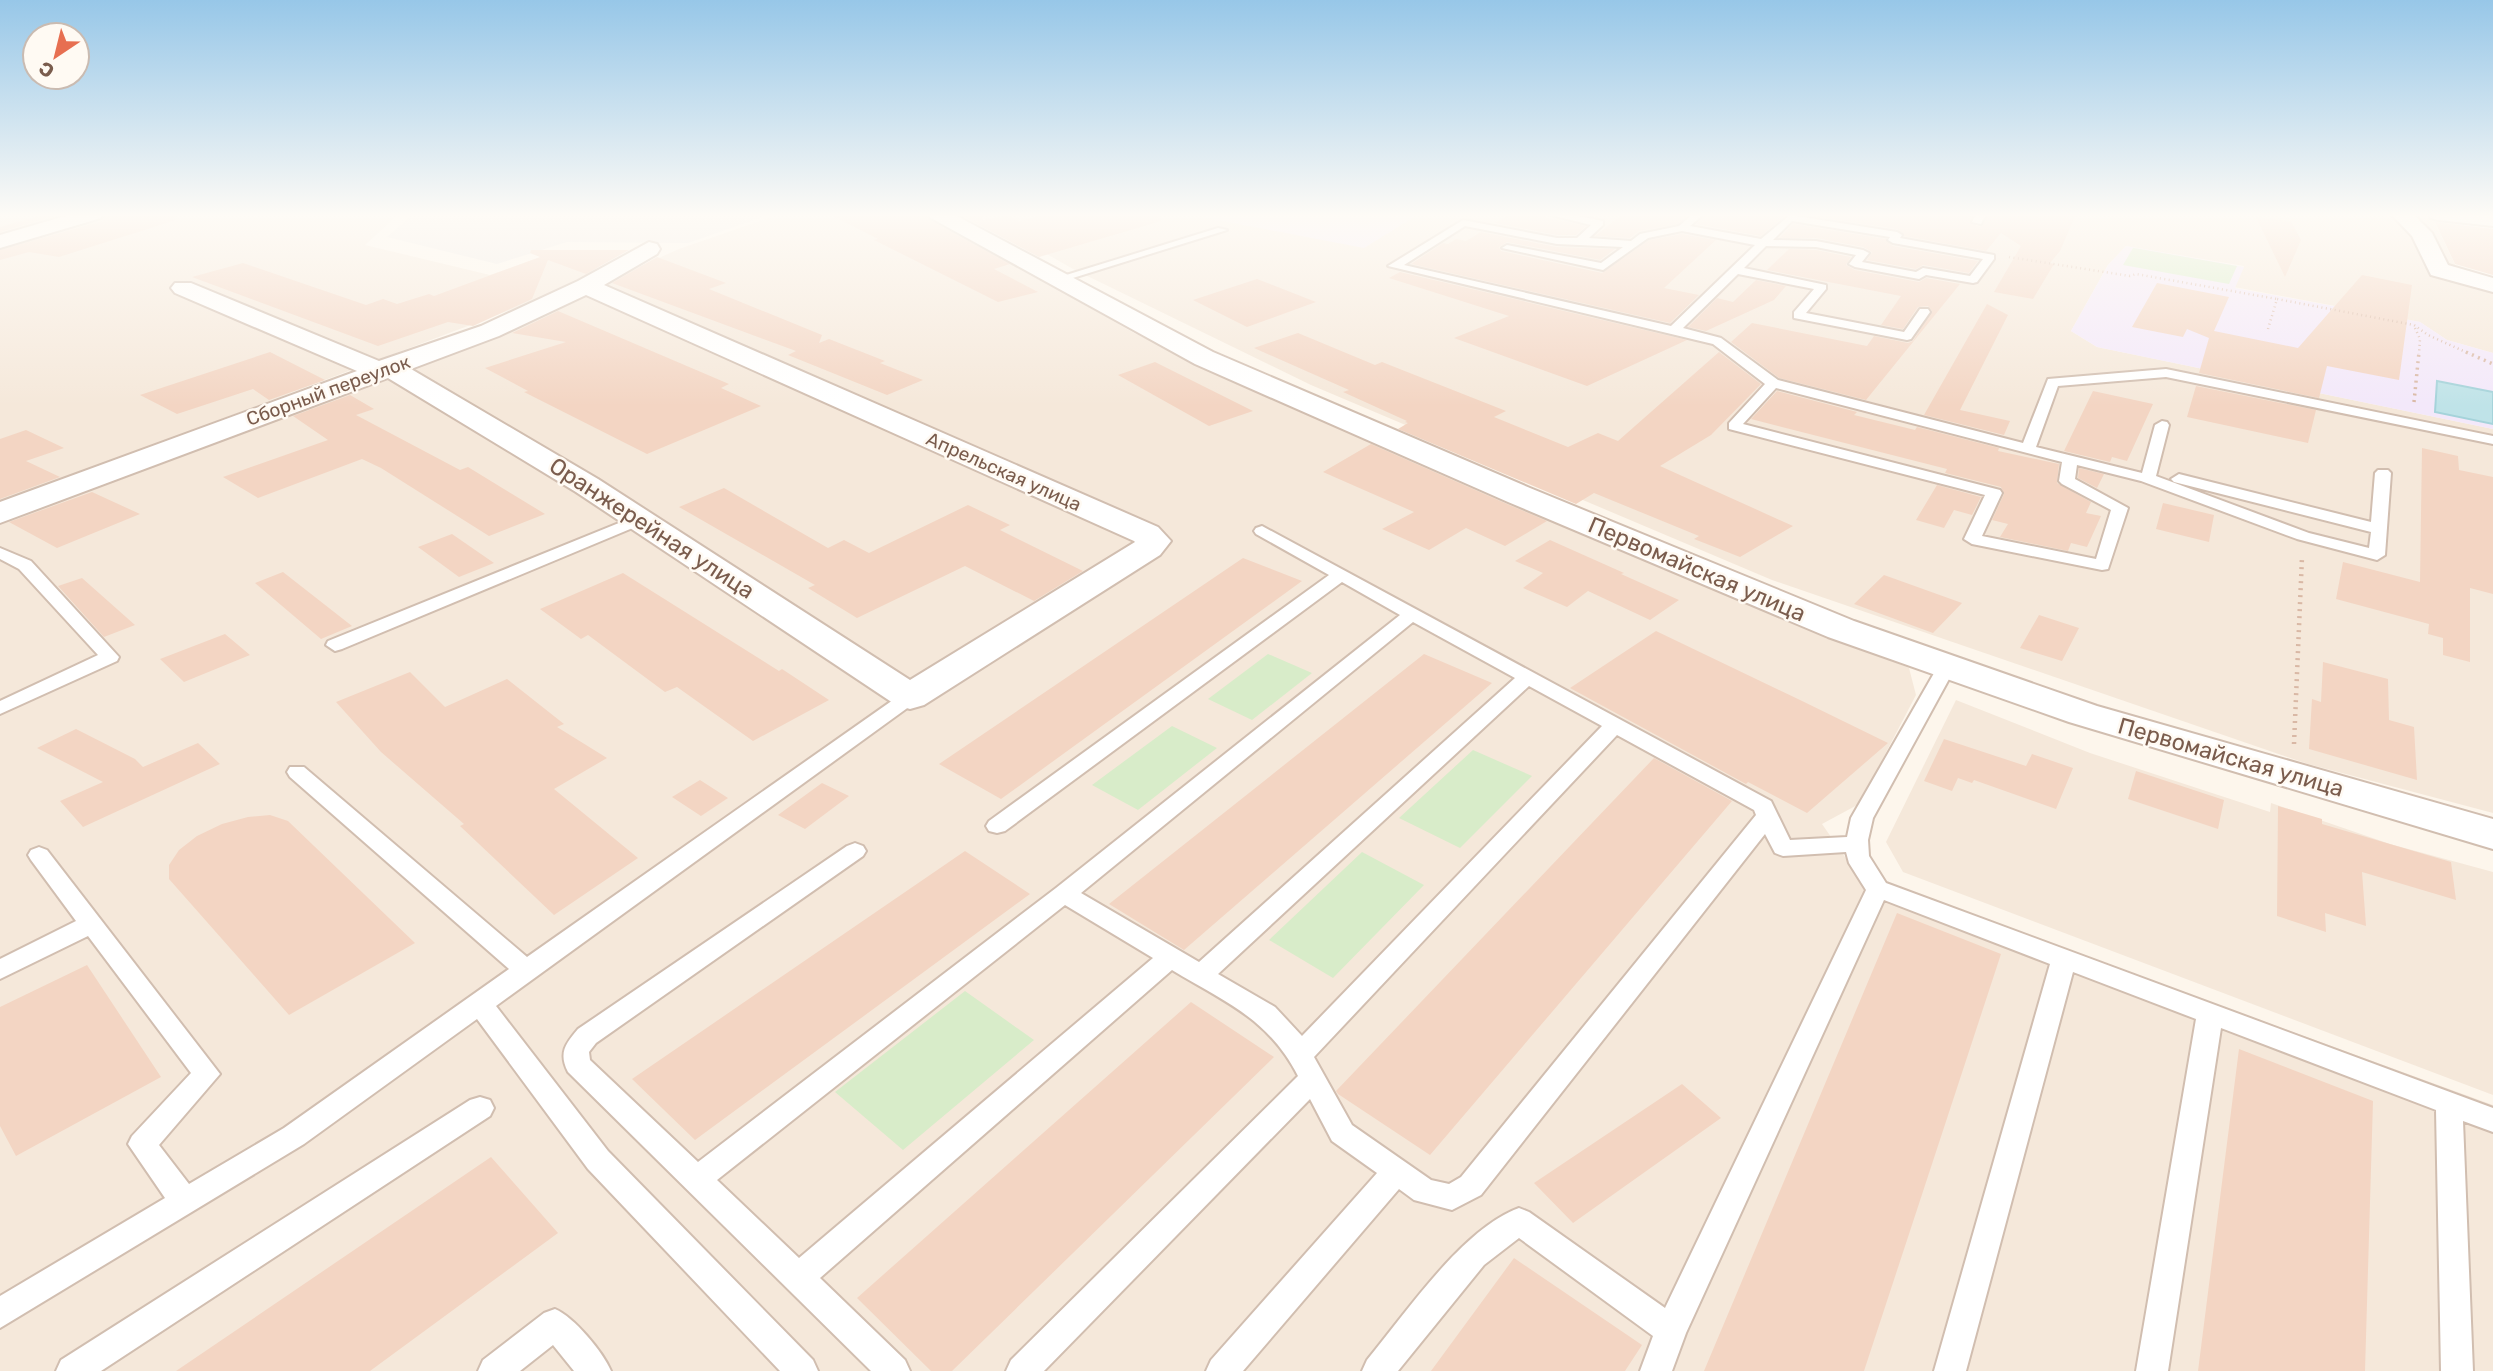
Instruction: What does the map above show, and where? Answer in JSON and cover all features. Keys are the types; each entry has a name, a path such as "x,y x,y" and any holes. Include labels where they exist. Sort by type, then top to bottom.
{"street":[{"name":"Сборный переулок","path":"0,513 490,331 600,278"},
{"name":"Первомайская улица","path":"1052,278 1204,358 1301,402 1736,586 1945,668 2083,714 2493,834"},
{"path":"2468,278 2493,285"},
{"name":"Апрельская улица","path":"586,286 1146,534 1154,541 1148,548 910,697"},
{"name":"Оранжерейная улица","path":"183,288 383,369 481,419 641,519 910,697"}],"lane":[{"path":"1056,280 1063,278"},
{"path":"1446,278 1717,341 1773,383 2070,460 2148,475 2379,529"},
{"path":"1674,330 1727,278"},
{"path":"1776,278 1822,287 1798,315 1907,336 1924,312"},
{"path":"2028,449 2053,382 2166,373 2493,440"},
{"path":"1773,383 1734,426 1994,493 1972,539 2102,565 2120,508 2067,481 2070,460"},
{"path":"2148,475 2162,425"},
{"path":"2148,475 2303,536 2377,555 2383,473"},
{"path":"335,645 641,519"},
{"path":"1262,531 1763,806 1783,848 1855,844"},
{"path":"0,553 25,565 110,657 0,708"},
{"path":"997,826 1341,575"},
{"path":"696,1180 1064,894 1412,614"},
{"path":"1945,668 1863,818 1855,844 1859,866 1878,889 2493,1120"},
{"path":"1201,975 1528,677"},
{"path":"0,1313 295,1136 525,969 910,697"},
{"path":"1022,1371 1306,1067 1615,725"},
{"path":"297,772 525,969"},
{"path":"1064,894 1266,1014 1286,1034 1342,1133 1424,1192 1452,1197 1471,1186 1768,815"},
{"path":"855,851 587,1036 576,1050 577,1064 894,1371"},
{"path":"39,856 206,1074 142,1144 185,1202"},
{"path":"1656,1371 1671,1330 1878,889"},
{"path":"0,970 92,923"},
{"path":"798,1278 1170,957"},
{"path":"1950,1371 2064,959"},
{"path":"480,1004 598,1160 802,1371"},
{"path":"2152,1371 2210,1014"},
{"path":"2449,1103 2457,1371"},
{"path":"72,1371 480,1108"},
{"path":"1222,1371 1396,1172"},
{"path":"1378,1371 1473,1255 1519,1221 1671,1330"},
{"path":"494,1371 555,1324 595,1371"}],"path":[{"path":"2158,278 2414,325 2428,335 2493,364"},
{"path":"2268,329 2277,299"},
{"path":"2412,424 2420,339 2414,325"},
{"path":"2293,776 2303,536"}],"shaded area":[{"path":"0,278 585,278 576,285 0,503"},
{"path":"614,278 1038,278 1134,333 1361,438 1909,668 1916,695 1859,804 1822,824 1856,873 2493,1105 2493,1371 0,1371 0,520 122,479 423,363"},
{"path":"1091,278 2101,278 2071,331 2097,347 2493,429 2493,813 2308,764 1772,580 1311,385"},
{"path":"2101,278 2239,278 2235,288 2420,322 2447,340 2493,353 2493,429 2097,347 2071,331"},
{"path":"2238,278 2476,278 2493,281 2493,353 2447,340 2420,322 2234,287"},
{"path":"1956,700 2090,753 2270,812 2271,803 2390,844 2493,872 2493,1095 1903,872 1886,842"}],"green space":[{"path":"2195,278 2232,278 2229,284"},
{"path":"1268,654 1312,673 1252,720 1208,699"},
{"path":"1172,726 1217,748 1138,810 1092,785"},
{"path":"1473,750 1532,776 1460,848 1399,818"},
{"path":"1362,852 1424,885 1333,978 1269,940"},
{"path":"965,991 1034,1040 903,1150 835,1092"}],"water":[{"path":"2437,381 2493,392 2493,424 2435,412"}],"building":[{"path":"195,278 287,278 366,305 383,299 397,304 429,294 434,296 483,278 541,278 532,299 473,326 448,322 378,346"},
{"path":"621,278 713,278 726,283 709,289 822,335 819,343 829,339 885,361 880,363 923,380 887,395 788,355 796,351 612,283"},
{"path":"950,278 1011,278 1038,292 998,302"},
{"path":"1389,278 1425,278 1687,340 1587,386 1454,338 1509,316"},
{"path":"1472,278 1675,278 1664,288 1699,295 1670,323"},
{"path":"1808,278 1898,278 1919,282 1926,278 1960,284 1866,400 1779,378 1731,342 1752,323 1867,346 1874,336 1908,343 1913,341 1932,311 1928,306 1918,307 1903,329 1881,325 1901,296"},
{"path":"2002,278 2046,278 2033,299 1994,292"},
{"path":"2359,278 2377,278 2412,285 2399,380 2327,366 2319,398 2199,373 2209,338 2187,329 2183,337 2132,327 2157,283 2229,297 2214,331 2298,348"},
{"path":"1257,279 1316,302 1247,327 1193,300"},
{"path":"1756,280 1786,286 1774,300 1706,331 1688,327 1717,298 1733,302"},
{"path":"1987,304 2008,315 1960,410 2010,421 2004,435 1924,415"},
{"path":"558,311 729,384 721,388 761,406 647,454 524,392 528,391 485,368 566,342 512,333"},
{"path":"1298,333 1375,365 1382,362 1506,411 1494,417 1568,447 1598,433 1618,441 1719,352 1761,384 1711,435 1660,466 1793,526 1740,557 1694,539 1699,536 1594,493 1576,504 1398,429 1408,423 1405,422 1407,421 1343,392 1349,390 1254,348"},
{"path":"270,352 325,380 269,400 253,389 177,414 140,395"},
{"path":"1155,362 1253,411 1209,426 1118,375"},
{"path":"2196,386 2316,410 2308,443 2187,417"},
{"path":"1777,391 1857,412 1854,415 1915,430 1917,427 1999,448 1998,451 2059,464 2057,483 2091,502 2086,513 2101,516 2087,547 2071,543 2068,551 2000,537 2008,524 1992,520 2004,494 2001,487 1945,473 1947,469 1751,419"},
{"path":"2093,391 2153,404 2127,461 2112,457 2110,462 2064,451"},
{"path":"350,395 374,409 356,415 460,470 468,467 545,514 489,536 381,468 362,459 258,498 223,477 328,440 293,416"},
{"path":"26,430 64,448 26,461 60,477 0,499 0,439"},
{"path":"1371,444 1547,521 1505,546 1466,528 1429,550 1382,529 1414,512 1323,472"},
{"path":"2422,448 2458,456 2459,470 2493,477 2493,594 2470,588 2470,662 2443,655 2443,638 2428,634 2429,624 2336,599 2343,562 2420,582"},
{"path":"2079,468 2104,474 2097,488 2078,478"},
{"path":"1937,485 1981,497 1972,515 1954,510 1944,528 1916,520"},
{"path":"724,488 828,548 844,540 869,553 968,505 1010,525 1000,530 1083,571 1034,601 965,566 857,618 808,588 815,585 679,507"},
{"path":"92,492 140,514 57,548 9,522"},
{"path":"2163,503 2214,515 2209,542 2156,529"},
{"path":"452,534 494,563 459,577 418,547"},
{"path":"1550,540 1679,600 1650,620 1588,591 1567,607 1523,588 1543,573 1515,561"},
{"path":"1243,558 1302,581 1001,799 939,764"},
{"path":"283,572 352,626 321,639 255,583"},
{"path":"623,573 829,700 753,741 677,687 665,692 588,635 581,639 540,609"},
{"path":"1884,575 1962,603 1933,633 1854,604"},
{"path":"82,578 135,625 104,637 58,586"},
{"path":"2039,615 2079,628 2062,661 2020,648"},
{"path":"1656,631 1888,743 1807,813 1748,782 1746,784 1570,688"},
{"path":"225,634 250,655 184,682 160,659"},
{"path":"1424,654 1492,683 1184,950 1109,904"},
{"path":"2323,662 2388,679 2389,720 2414,727 2417,780 2309,749 2312,699 2321,702"},
{"path":"410,672 445,707 507,679 564,724 557,727 607,758 554,789 638,858 554,915 460,826 464,824 381,752 336,702"},
{"path":"76,729 135,759 143,767 198,743 220,764 83,827 60,801 103,782 37,748"},
{"path":"1944,739 2026,766 2032,754 2073,768 2056,809 1974,780 1972,783 1958,778 1952,791 1924,781"},
{"path":"1654,758 1732,801 1430,1155 1338,1094 1336,1091"},
{"path":"2136,771 2224,800 2218,829 2128,799"},
{"path":"700,780 728,798 701,816 672,797"},
{"path":"822,783 849,796 805,829 778,815"},
{"path":"2278,806 2322,819 2322,824 2451,862 2456,900 2362,872 2366,926 2325,913 2326,932 2277,916"},
{"path":"270,815 288,821 415,943 289,1015 169,879 169,865 179,850 197,836 222,824"},
{"path":"965,851 1030,894 695,1140 632,1079"},
{"path":"1897,913 2001,954 1864,1371 1704,1371"},
{"path":"87,965 161,1077 16,1156 0,1126 0,1007"},
{"path":"1191,1002 1274,1057 952,1371 931,1371 857,1298"},
{"path":"2239,1049 2373,1101 2365,1371 2198,1371"},
{"path":"1682,1084 1721,1118 1573,1223 1534,1183"},
{"path":"491,1157 558,1233 370,1371 176,1371"},
{"path":"1514,1258 1642,1345 1625,1371 1431,1371"}]}
